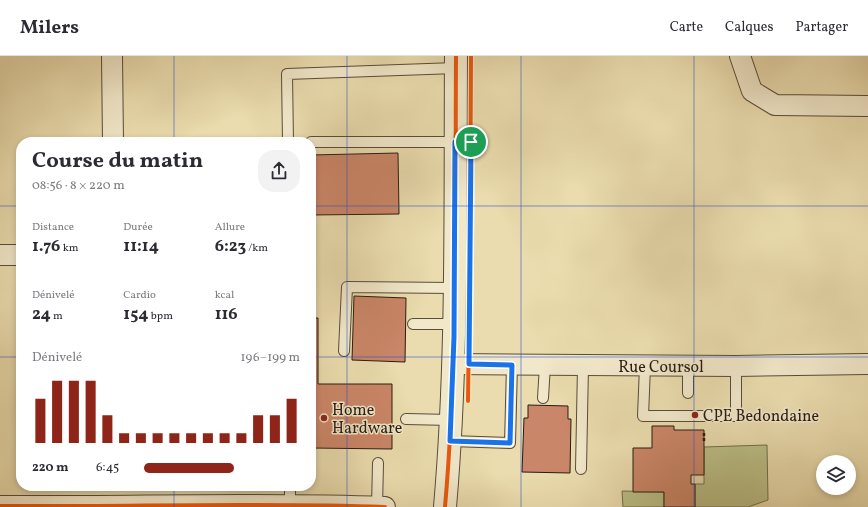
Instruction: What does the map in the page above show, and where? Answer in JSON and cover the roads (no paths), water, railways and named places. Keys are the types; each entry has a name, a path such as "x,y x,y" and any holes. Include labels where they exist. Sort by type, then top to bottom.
{"street":[{"path":"112,56 113,137"},
{"path":"740,56 752,91 775,105 868,106"},
{"path":"445,507 454,364 456,62"},
{"path":"0,255 16,255"},
{"name":"Rue Coursol","path":"454,364 583,366 868,364"},
{"path":"0,506 255,506 290,499 353,507 385,507"}],"lane":[{"path":"288,137 287,74 456,62"},
{"path":"316,142 455,142"},
{"path":"344,351 347,287 455,288"},
{"path":"413,324 454,324"},
{"path":"450,441 510,443 512,365"},
{"path":"544,398 545,365"},
{"path":"581,469 583,366"},
{"path":"645,366 643,416 736,416 736,366"},
{"path":"688,366 688,394"},
{"path":"406,419 451,420"},
{"path":"377,507 378,463"}],"place":[{"name":"CPE Bedondaine","path":"695,415"},
{"name":"Home Hardware","path":"324,418"}]}
